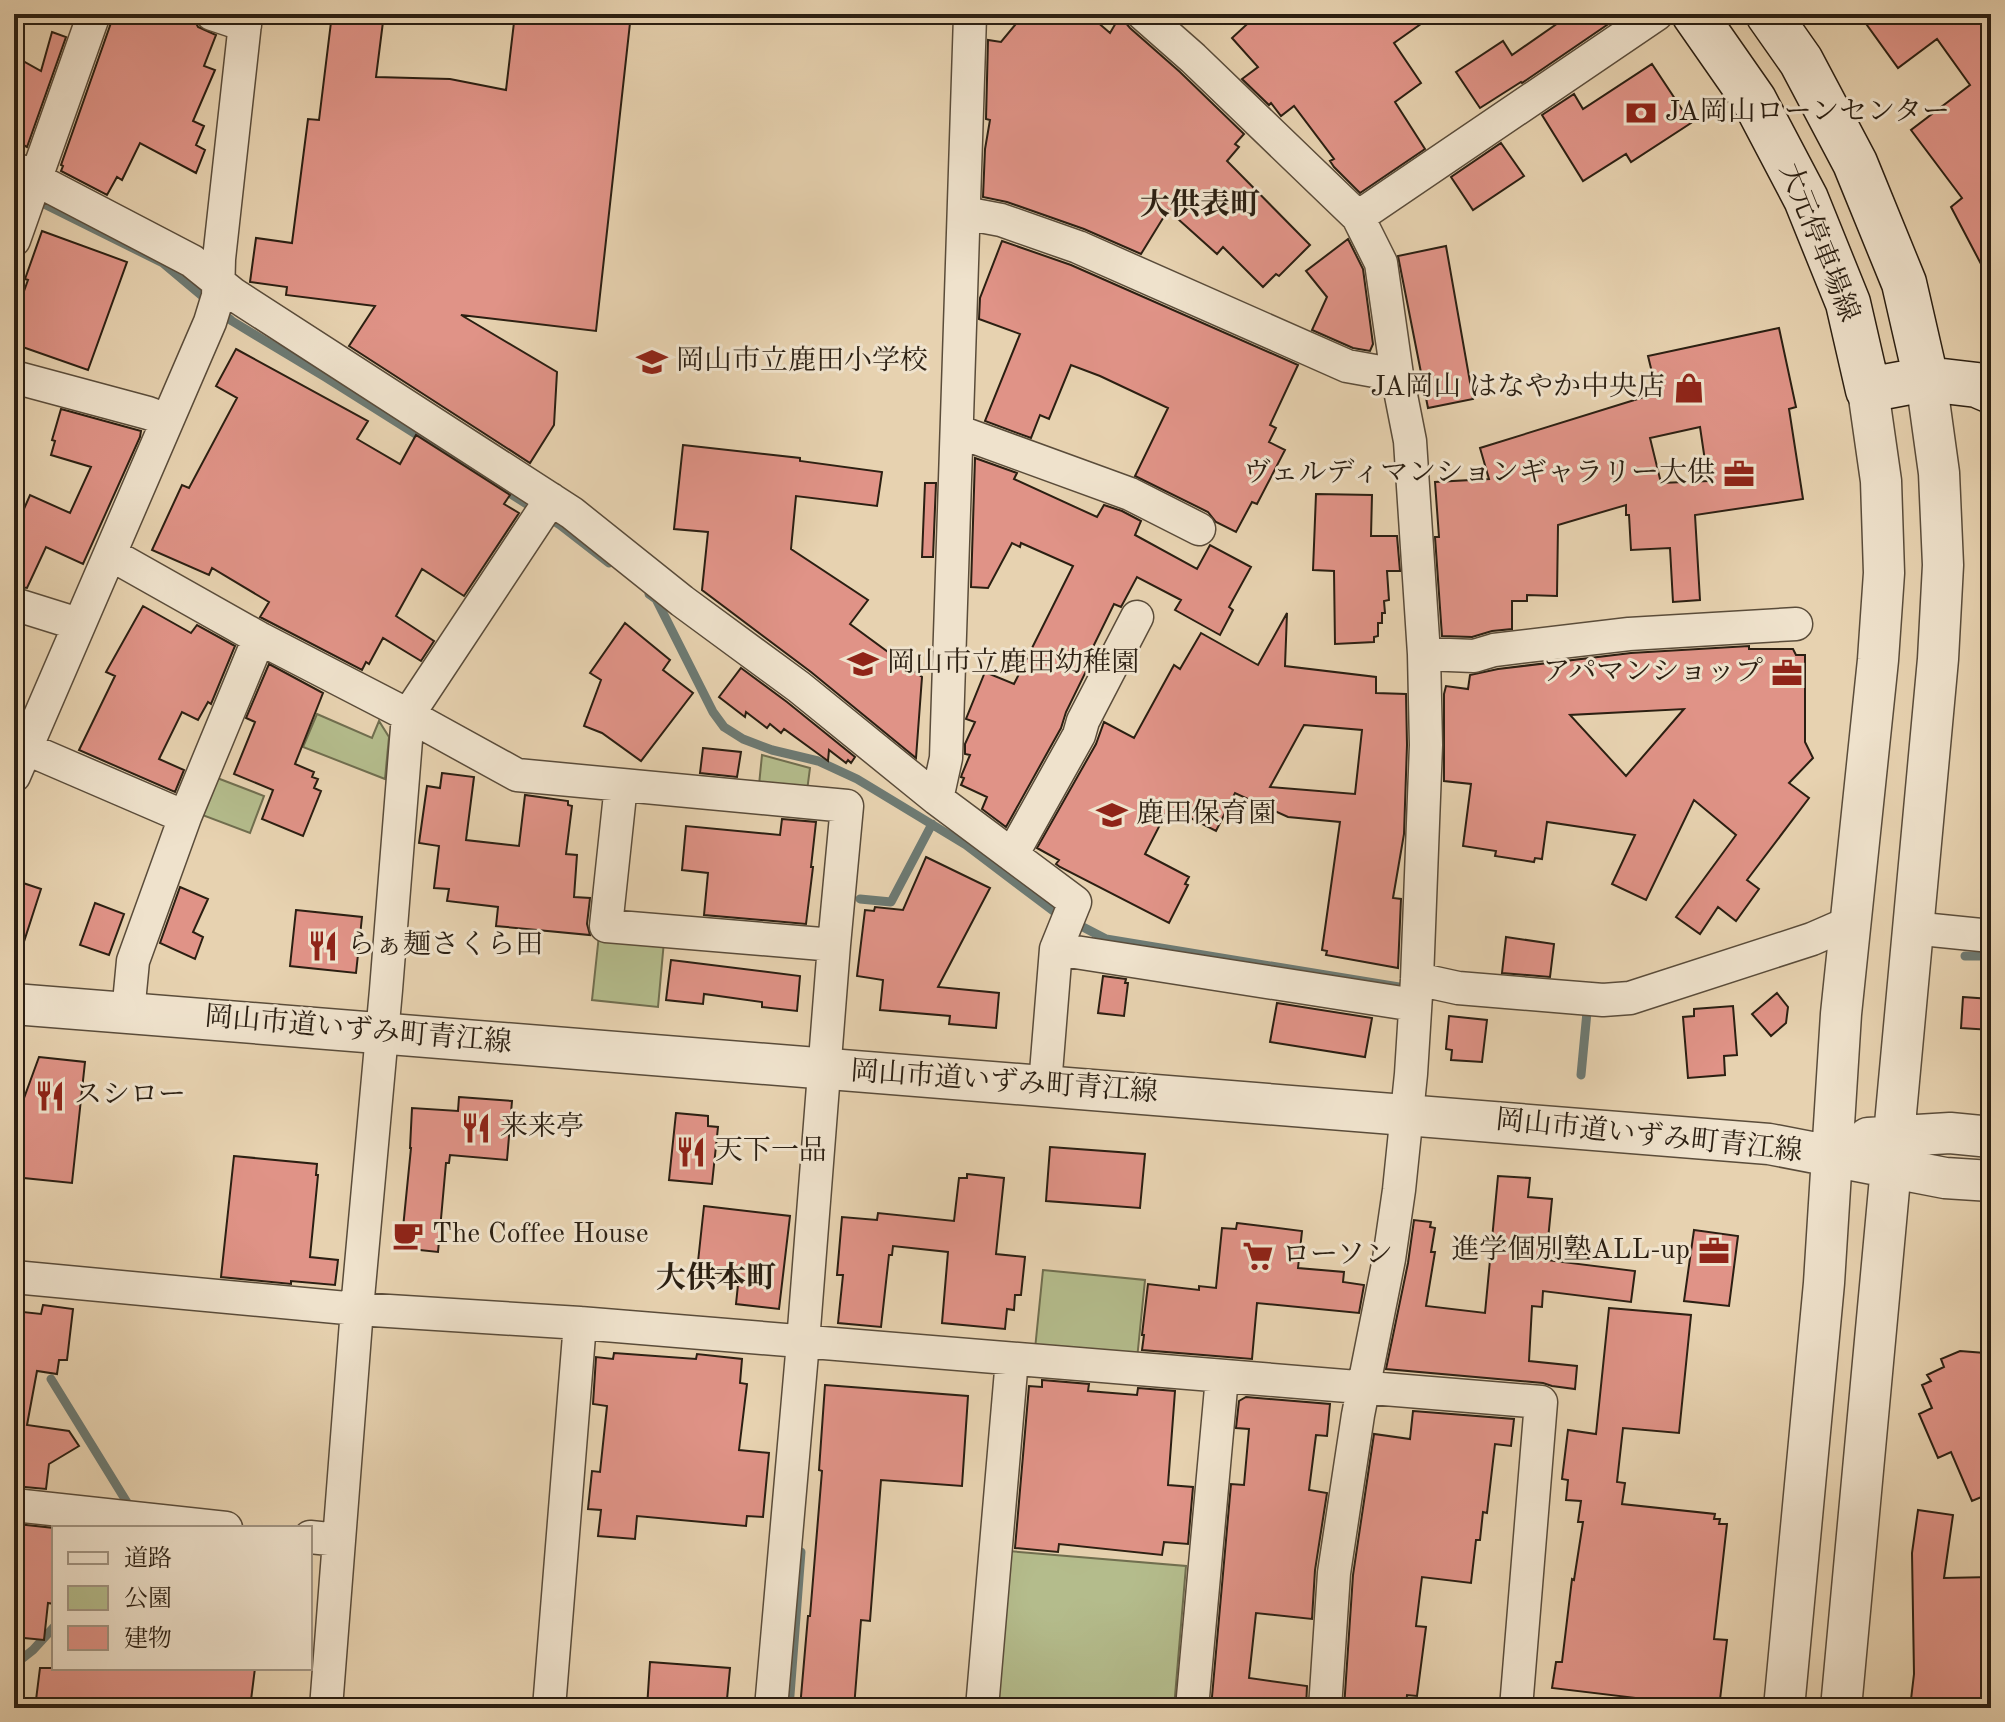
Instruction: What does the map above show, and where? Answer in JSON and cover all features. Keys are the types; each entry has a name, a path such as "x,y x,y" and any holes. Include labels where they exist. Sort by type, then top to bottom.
{"main road":[{"name":"大元停車場線","path":"1694,14 1754,100 1806,199 1848,303 1868,390"},
{"path":"1768,14 1801,61 1855,163 1904,283 1926,379"},
{"path":"1868,390 1926,379 1977,385 1991,391"}],"street":[{"path":"14,240 27,185 94,14"},
{"path":"185,817 20,762 216,301 246,19 212,14"},
{"path":"937,799 946,758 968,14"},
{"path":"1143,14 1358,217 1381,263 1410,441 1424,654 1426,745 1416,991 1389,1259 1363,1388 1334,1573 1325,1708"},
{"path":"1358,217 1657,14"},
{"path":"27,185 192,261 216,301 545,509 572,513 682,601 799,687 937,799 1075,902 1064,929 1045,1085"},
{"path":"964,213 1001,220 1078,247 1347,366 1397,375"},
{"path":"14,377 167,420"},
{"path":"1841,1708 1938,659 1943,565 1939,473 1926,379"},
{"path":"1784,1708 1824,1283 1841,1014 1878,660 1884,573 1881,481 1868,390"},
{"path":"957,431 1130,494 1199,529"},
{"path":"326,1708 325,1539 357,1309 408,715 545,509"},
{"path":"110,554 259,638 517,775 847,806 771,1708"},
{"path":"14,604 78,624"},
{"path":"1012,855 1079,735 1083,721 1137,617"},
{"path":"1424,654 1474,656 1494,650 1629,634 1796,624"},
{"path":"128,1013 133,961 185,817 259,638"},
{"path":"621,785 606,926 834,945"},
{"path":"1064,929 1416,991 1458,988 1603,1000 1630,998 1812,939 1851,922"},
{"path":"1912,928 1991,936"},
{"name":"岡山市道いずみ町青江線","path":"14,1004 1891,1152"},
{"path":"1891,1152 1950,1133 1991,1137"},
{"path":"1891,1152 1945,1178 1991,1181"},
{"path":"14,1277 357,1309 580,1323 1541,1402 1516,1708"},
{"path":"549,1708 580,1323"},
{"path":"982,1708 1012,1359"},
{"path":"1192,1708 1222,1377"},
{"path":"14,1505 208,1526"}],"green space":[{"path":"317,714 372,738 379,721 389,737 385,779 303,747"},
{"path":"762,755 810,768 807,791 759,785"},
{"path":"212,776 264,796 250,833 197,813"},
{"path":"599,935 664,941 658,1007 592,1000"},
{"path":"1043,1270 1145,1280 1137,1359 1035,1349"},
{"path":"1008,1551 1186,1566 1174,1708 995,1708"}],"building":[{"path":"113,14 194,14 198,27 216,35 204,66 215,70 193,121 204,126 196,145 205,150 196,173 140,143 122,180 117,177 107,195 61,171 61,165"},
{"path":"332,14 384,14 376,77 450,79 506,90 515,14 631,14 596,331 461,315 557,372 554,425 530,463 349,346 375,306 286,295 287,287 250,282 256,238 292,243 308,119 319,120"},
{"path":"1024,14 1088,14 1110,33 1120,16 1244,134 1235,144 1239,147 1227,161 1310,245 1279,276 1276,274 1263,287 1223,247 1217,254 1168,210 1141,254 1084,229 1007,202 983,197 990,120 986,119 988,40 1001,42"},
{"path":"1258,14 1435,14 1394,43 1421,83 1395,102 1425,149 1360,193 1334,167 1330,161 1334,159 1294,106 1281,116 1271,103 1269,105 1242,79 1258,67 1232,38"},
{"path":"1571,14 1623,14 1480,108 1456,72 1503,41 1512,55"},
{"path":"1859,14 1991,14 1991,283 1951,207 1962,198 1911,130 1970,85 1937,39 1898,68"},
{"path":"52,32 66,37 27,147 14,140 14,56 41,71"},
{"path":"1652,64 1691,123 1631,162 1626,154 1583,181 1542,115 1574,94 1583,109"},
{"path":"1501,143 1524,176 1473,210 1451,177"},
{"path":"42,231 127,262 88,370 14,344 14,319"},
{"path":"1348,239 1363,269 1373,344 1370,351 1353,348 1312,330 1327,297 1306,271"},
{"path":"1002,241 1071,265 1298,365 1270,425 1276,428 1269,442 1285,450 1257,504 1252,502 1236,532 1216,522 1208,512 1135,476 1168,408 1100,376 1071,365 1049,419 1040,415 1031,438 985,421 1020,334 979,319 980,298"},
{"path":"1446,246 1473,399 1428,408 1398,256"},
{"path":"1779,328 1796,407 1789,409 1803,499 1695,515 1700,600 1673,602 1670,548 1631,550 1626,505 1558,525 1557,596 1527,595 1527,601 1512,601 1512,629 1472,637 1442,636 1435,537 1439,537 1435,482 1489,479 1480,448 1657,393 1648,356","holes":["1700,427 1708,481 1661,483 1650,438"]},
{"path":"236,349 368,421 357,439 400,464 416,435 510,495 504,504 519,513 464,596 422,569 396,616 434,641 421,661 383,638 369,664 366,662 362,670 260,617 269,602 212,568 209,575 152,550 182,485 189,488 237,398 216,386"},
{"path":"61,409 141,431 140,437 83,564 46,547 27,588 14,586 14,532 30,495 70,513 91,467 51,455"},
{"path":"683,445 800,458 800,461 882,472 877,506 796,496 791,549 868,600 850,624 922,677 916,758 811,672 702,590 708,532 674,529"},
{"path":"975,458 1017,473 1014,479 1097,517 1104,505 1122,511 1141,521 1135,535 1197,569 1210,545 1251,567 1229,607 1233,610 1220,635 1175,610 1181,600 1137,577 1121,607 1114,604 1090,653 1094,655 1061,728 1006,827 982,809 987,797 961,785 970,755 965,754 965,744 975,722 966,719 985,672 1014,684 1073,566 1021,543 1020,547 1012,543 988,588 971,587"},
{"path":"925,483 936,483 933,557 922,557"},
{"path":"1316,494 1372,495 1371,536 1397,536 1400,571 1387,571 1389,600 1384,601 1385,613 1382,613 1382,623 1378,623 1378,636 1374,637 1374,642 1335,644 1334,571 1313,570"},
{"path":"143,606 191,633 197,625 235,646 211,704 208,702 198,720 182,712 159,759 184,770 175,792 79,750 115,676 106,672"},
{"path":"1287,613 1285,666 1376,677 1376,693 1406,694 1404,834 1393,898 1401,899 1398,968 1326,955 1327,951 1322,950 1340,822 1288,817 1235,793 1216,831 1169,807 1145,854 1189,877 1169,923 1060,867 1056,864 1059,860 1037,848 1096,744 1104,722 1134,738 1174,665 1180,669 1201,633 1258,665","holes":["1304,725 1362,730 1355,794 1270,787"]},
{"path":"625,623 670,660 663,670 693,693 641,761 602,733 584,726 601,680 590,673"},
{"path":"1749,646 1749,649 1793,649 1796,655 1805,655 1805,742 1813,758 1789,783 1809,798 1747,880 1759,889 1736,921 1718,907 1700,934 1676,917 1736,835 1694,800 1646,900 1612,884 1635,835 1547,822 1542,859 1535,858 1534,862 1495,856 1496,851 1463,846 1471,784 1444,781 1446,686 1468,689 1470,675 1498,669 1631,653","holes":["1684,709 1626,776 1570,715"]},
{"path":"269,664 323,693 295,764 314,772 312,777 318,779 314,788 321,791 303,836 262,819 273,790 234,774 255,722 246,718"},
{"path":"741,668 855,757 851,763 848,760 846,763 829,750 828,761 784,729 781,733 770,724 767,728 746,712 745,717 719,697"},
{"path":"703,748 741,752 737,777 700,773"},
{"path":"442,773 474,777 466,840 519,846 525,795 568,801 568,805 572,806 566,854 577,855 574,897 590,898 587,924 590,935 496,926 498,907 447,901 449,889 434,888 439,846 419,843 427,786 440,788"},
{"path":"782,819 816,822 806,924 704,915 708,873 682,870 686,826 780,835"},
{"path":"926,857 990,888 938,987 999,993 996,1028 949,1024 950,1016 880,1010 883,980 857,976 865,910 874,911 875,907 903,910"},
{"path":"14,880 41,889 19,957 14,956"},
{"path":"180,887 208,899 193,932 203,937 195,959 160,943"},
{"path":"95,903 124,914 109,955 80,945"},
{"path":"296,910 362,917 356,973 290,966"},
{"path":"1506,937 1554,944 1550,977 1502,973"},
{"path":"671,960 800,976 797,1011 762,1007 762,1002 704,994 703,1004 666,1000"},
{"path":"1103,976 1126,979 1124,1016 1098,1013"},
{"path":"1777,993 1788,1007 1786,1023 1771,1036 1752,1014"},
{"path":"1963,997 1991,999 1991,1030 1961,1028"},
{"path":"1277,1003 1372,1018 1365,1057 1270,1042"},
{"path":"1733,1006 1737,1055 1724,1056 1725,1075 1688,1078 1683,1017 1694,1016 1694,1009"},
{"path":"1449,1016 1487,1020 1482,1062 1451,1060 1452,1050 1446,1049"},
{"path":"39,1057 85,1062 72,1183 14,1177 14,1095 24,1098"},
{"path":"459,1097 512,1101 507,1160 450,1155 449,1163 446,1163 438,1252 401,1248 412,1108 458,1111"},
{"path":"676,1113 708,1116 708,1126 718,1127 712,1184 669,1180"},
{"path":"1050,1147 1145,1154 1140,1208 1046,1201"},
{"path":"234,1156 317,1164 310,1257 338,1260 335,1285 221,1277"},
{"path":"967,1174 1004,1178 996,1254 1025,1257 1021,1295 1015,1295 1014,1310 1007,1309 1005,1329 942,1323 948,1252 893,1246 892,1255 889,1255 881,1327 838,1323 843,1275 837,1275 842,1217 877,1220 878,1213 954,1221 959,1178 967,1178"},
{"path":"1498,1176 1530,1178 1528,1197 1552,1199 1546,1260 1635,1271 1631,1302 1543,1291 1542,1307 1532,1306 1529,1361 1577,1366 1575,1389 1543,1383 1386,1369 1414,1220 1431,1222 1430,1227 1435,1228 1431,1252 1435,1252 1426,1306 1485,1313"},
{"path":"704,1206 790,1216 779,1309 736,1304 739,1275 697,1271"},
{"path":"1237,1223 1302,1231 1298,1268 1344,1272 1343,1282 1364,1285 1359,1313 1257,1303 1252,1359 1142,1350 1148,1284 1199,1290 1199,1286 1216,1288 1222,1228 1236,1229"},
{"path":"1694,1230 1738,1236 1729,1306 1684,1301"},
{"path":"43,1305 73,1309 67,1360 59,1360 57,1374 37,1371 27,1425 69,1431 79,1446 49,1464 46,1489 14,1486 14,1311 41,1314"},
{"path":"1609,1308 1691,1315 1679,1433 1623,1428 1617,1482 1625,1483 1622,1504 1715,1514 1714,1519 1720,1519 1719,1524 1727,1524 1714,1639 1727,1640 1719,1708 1552,1688 1556,1662 1562,1662 1572,1579 1583,1522 1578,1522 1581,1501 1566,1500 1568,1480 1562,1479 1568,1430 1596,1434"},
{"path":"1960,1351 1985,1353 1991,1367 1991,1493 1972,1501 1951,1452 1938,1458 1919,1414 1932,1408 1922,1385 1931,1381 1927,1375 1944,1367 1941,1359"},
{"path":"614,1353 696,1359 697,1354 742,1359 740,1383 747,1384 739,1450 769,1453 763,1517 747,1516 746,1526 637,1516 635,1539 598,1536 601,1510 588,1509 592,1471 600,1472 607,1406 593,1404 596,1357 613,1359"},
{"path":"1042,1380 1089,1384 1088,1391 1137,1395 1138,1388 1175,1391 1168,1485 1193,1487 1188,1544 1164,1542 1162,1555 1059,1544 1058,1552 1015,1548 1029,1386 1042,1387"},
{"path":"825,1385 968,1396 962,1486 881,1480 870,1621 861,1620 854,1708 800,1708 822,1471 819,1470"},
{"path":"1246,1397 1330,1404 1327,1436 1316,1435 1309,1490 1327,1493 1315,1570 1312,1619 1256,1613 1249,1678 1307,1686 1306,1708 1211,1708 1231,1484 1244,1485 1249,1429 1236,1428 1239,1401"},
{"path":"1413,1411 1514,1419 1511,1446 1495,1444 1487,1513 1483,1512 1480,1540 1476,1540 1471,1583 1422,1577 1416,1626 1426,1627 1417,1696 1407,1695 1406,1708 1344,1708 1353,1575 1374,1434 1410,1439"},
{"path":"1918,1510 1953,1515 1944,1578 1991,1577 1991,1708 1910,1708 1914,1674 1912,1553"},
{"path":"17,1524 52,1528 52,1604 48,1603 44,1640 14,1637 14,1545"},
{"path":"650,1662 730,1668 727,1699 716,1698 716,1703 706,1702 706,1708 647,1708"},
{"path":"40,1668 255,1670 250,1708 35,1708"}],"waterway":[{"path":"14,189 163,263 232,321 560,525 609,563"},
{"path":"649,594 656,599 713,712 724,727 743,739 818,761 857,779 966,845 1056,913 1106,939 1405,988"},
{"path":"860,899 891,902 932,824"},
{"path":"1965,956 1991,956"},
{"path":"1581,1075 1587,1012"},
{"path":"51,1379 128,1504"},
{"path":"789,1708 801,1552"},
{"path":"14,1665 52,1629"}],"place":[{"name":"JA岡山ローンセンター","path":"1641,113"},
{"name":"岡山市立鹿田小学校","path":"652,362"},
{"name":"JA岡山 はなやか中央店","path":"1689,388"},
{"name":"ヴェルディマンションギャラリー大供","path":"1739,474"},
{"name":"岡山市立鹿田幼稚園","path":"863,664"},
{"name":"アパマンショップ","path":"1787,673"},
{"name":"鹿田保育園","path":"1112,815"},
{"name":"らぁ麺さくら田","path":"323,946"},
{"name":"スシロー","path":"50,1096"},
{"name":"来来亭","path":"476,1128"},
{"name":"天下一品","path":"691,1152"},
{"name":"The Coffee House","path":"408,1235"},
{"name":"進学個別塾ALL-up","path":"1714,1251"},
{"name":"ローソン","path":"1258,1256"}],"district":[{"name":"大供表町","path":"1200,206"},
{"name":"大供本町","path":"716,1279"}]}
